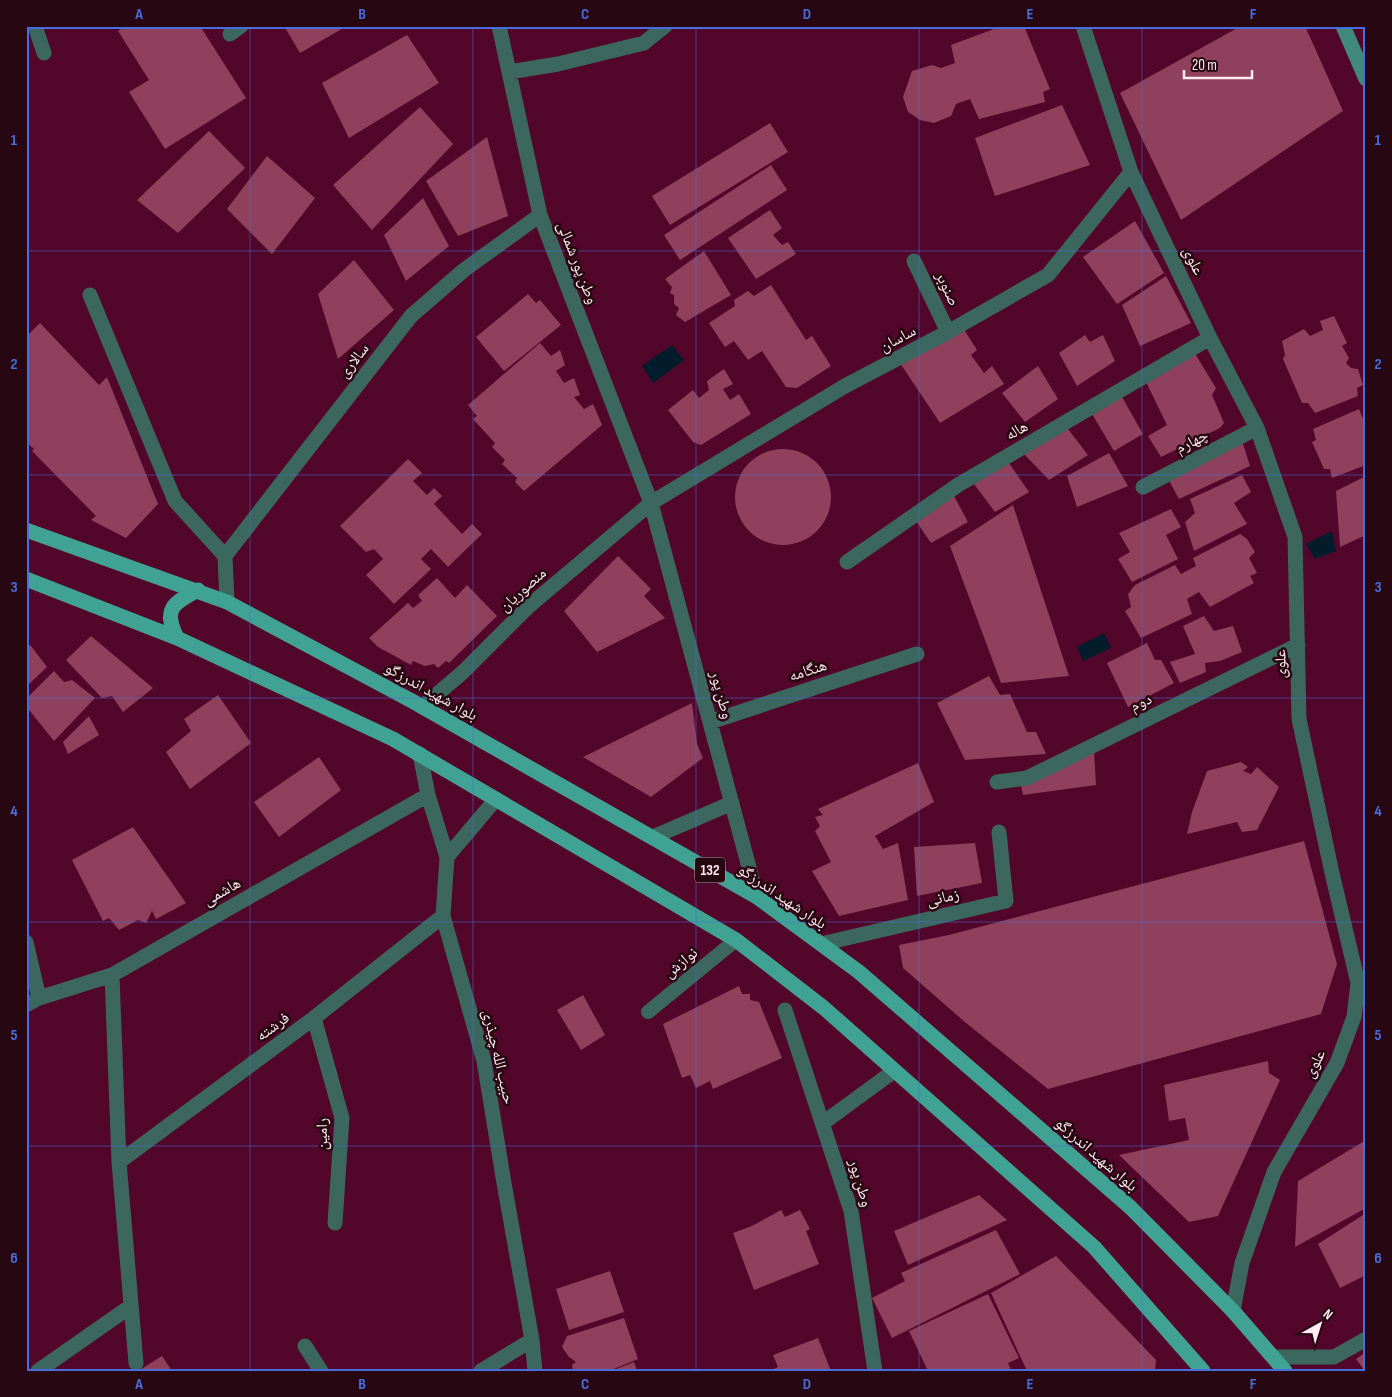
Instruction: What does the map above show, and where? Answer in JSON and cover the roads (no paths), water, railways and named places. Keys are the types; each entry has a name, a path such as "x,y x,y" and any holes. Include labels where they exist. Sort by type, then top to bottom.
{"main road":[{"path":"1343,26 1366,79"},
{"name":"بلوار شهید اندرزگو","path":"26,530 198,590 227,602 422,707 757,896 859,972 1130,1207 1233,1311 1285,1371"},
{"path":"26,579 177,638 393,738 736,940 824,1008 1094,1247 1203,1371"},
{"path":"177,638 170,621 170,612 179,601 198,590"}],"street":[{"path":"35,26 44,53"},
{"name":"وطن پور شمالی","path":"499,26 540,215 652,504"},
{"path":"509,72 558,64 644,43 665,26"},
{"name":"علوی","path":"1082,26 1131,172 1210,338 1257,428 1295,537 1300,718 1332,873 1358,983 1354,1017 1338,1063 1274,1172 1242,1263 1233,1311"},
{"name":"ساسان","path":"652,504 845,386 948,332 1048,275 1131,172"},
{"name":"سالاری","path":"225,556 411,316 464,270 540,215"},
{"name":"صنوبر","path":"914,261 948,332"},
{"path":"90,295 175,501 225,556 227,602"},
{"name":"هاله","path":"847,562 958,485 1210,338"},
{"name":"چهارم","path":"1142,487 1257,428"},
{"name":"منصوریان","path":"422,707 463,672 529,606 652,504"},
{"name":"وطن پور","path":"652,504 757,896"},
{"name":"دوم","path":"997,782 1027,778 1298,645"},
{"name":"هنگامه","path":"710,722 917,654"},
{"name":"حبیب الله چیذری","path":"420,754 428,795 447,857 443,916 484,1061 532,1340 535,1371"},
{"name":"هاشمی","path":"32,1002 112,975 428,795"},
{"path":"447,857 496,799"},
{"path":"653,837 732,803"},
{"name":"زمانی","path":"821,944 1006,901 999,832"},
{"name":"فرشته","path":"119,1162 314,1018 443,916"},
{"path":"26,942 32,1002"},
{"path":"112,975 119,1162 136,1363"},
{"name":"وطن پور","path":"785,1010 851,1211 875,1371"},
{"name":"رامین","path":"314,1018 342,1118 335,1223"},
{"path":"823,1123 894,1070"},
{"path":"38,1371 131,1306"},
{"path":"1274,1357 1334,1357 1366,1339"},
{"path":"481,1371 532,1340"},
{"path":"305,1346 321,1371"}],"lane":[{"name":"نوازش","path":"648,1012 736,940"}],"water":[{"path":"672,345 684,360 653,383 642,366"},
{"path":"1332,531 1336,551 1315,559 1306,544"},
{"path":"1104,633 1111,648 1083,661 1077,647"}]}
